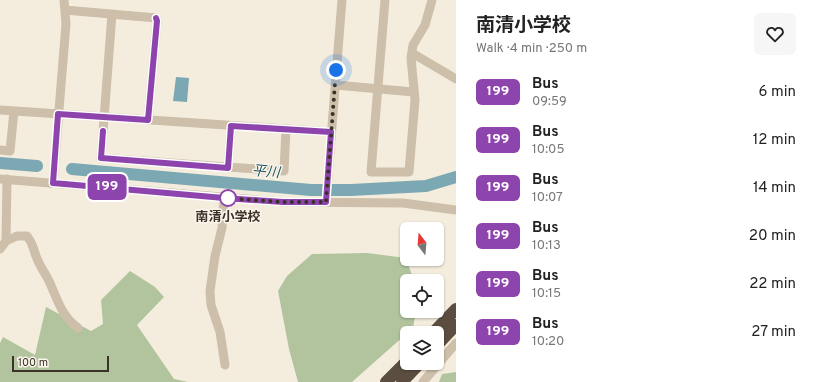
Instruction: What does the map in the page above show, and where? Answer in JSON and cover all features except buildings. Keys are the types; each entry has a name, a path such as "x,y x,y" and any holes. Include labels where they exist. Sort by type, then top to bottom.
{"highway":[{"path":"439,326 456,308"},
{"path":"444,338 456,325"},
{"path":"386,382 400,368"},
{"path":"402,382 413,370"}],"street":[{"path":"53,183 66,24 64,0"},
{"path":"326,198 342,0"},
{"path":"385,0 371,172 409,172 415,100 410,58 413,45 425,25 432,0"},
{"path":"65,10 156,18 157,21 148,120"},
{"path":"112,14 101,158 284,171 286,129"},
{"path":"412,53 456,79"},
{"path":"335,84 414,92"},
{"path":"0,110 331,132"},
{"path":"0,150 10,151 14,111"},
{"path":"228,168 231,126"},
{"path":"6,241 3,225 4,179 224,198 283,202 326,198 403,203 456,210"},
{"path":"224,198 222,228 215,256 210,291 211,305 220,332 225,365"},
{"path":"0,249 6,241 17,236 27,236 33,244 36,256 58,304 65,315 78,328"},
{"path":"423,382 456,343"}],"green space":[{"path":"367,253 400,257 400,266 409,266 412,274 400,274 400,318 415,318 413,326 400,326 400,340 352,382 298,382 289,349 278,291 287,276 312,254"},
{"path":"130,271 155,287 164,297 137,325 174,379 188,382 0,382 0,343 3,337 35,355 46,307 91,331 103,324 101,300"},
{"path":"456,372 456,382 439,382 442,374"}],"water":[{"path":"176,77 189,78 187,102 173,101"}],"waterway":[{"name":"平川","path":"0,163 37,166"},
{"name":"平川","path":"72,169 311,190 351,190 426,186 456,177"}],"bus line":[{"name":"199","path":"103,131 101,158 228,168 231,126 331,132 326,202 283,202 224,198 53,183 58,114 148,120 157,21 156,18"}],"place":[{"name":"南清小学校","path":"228,198"}],"route":[{"path":"228,198 224,198 283,202 326,202 336,70"}]}
